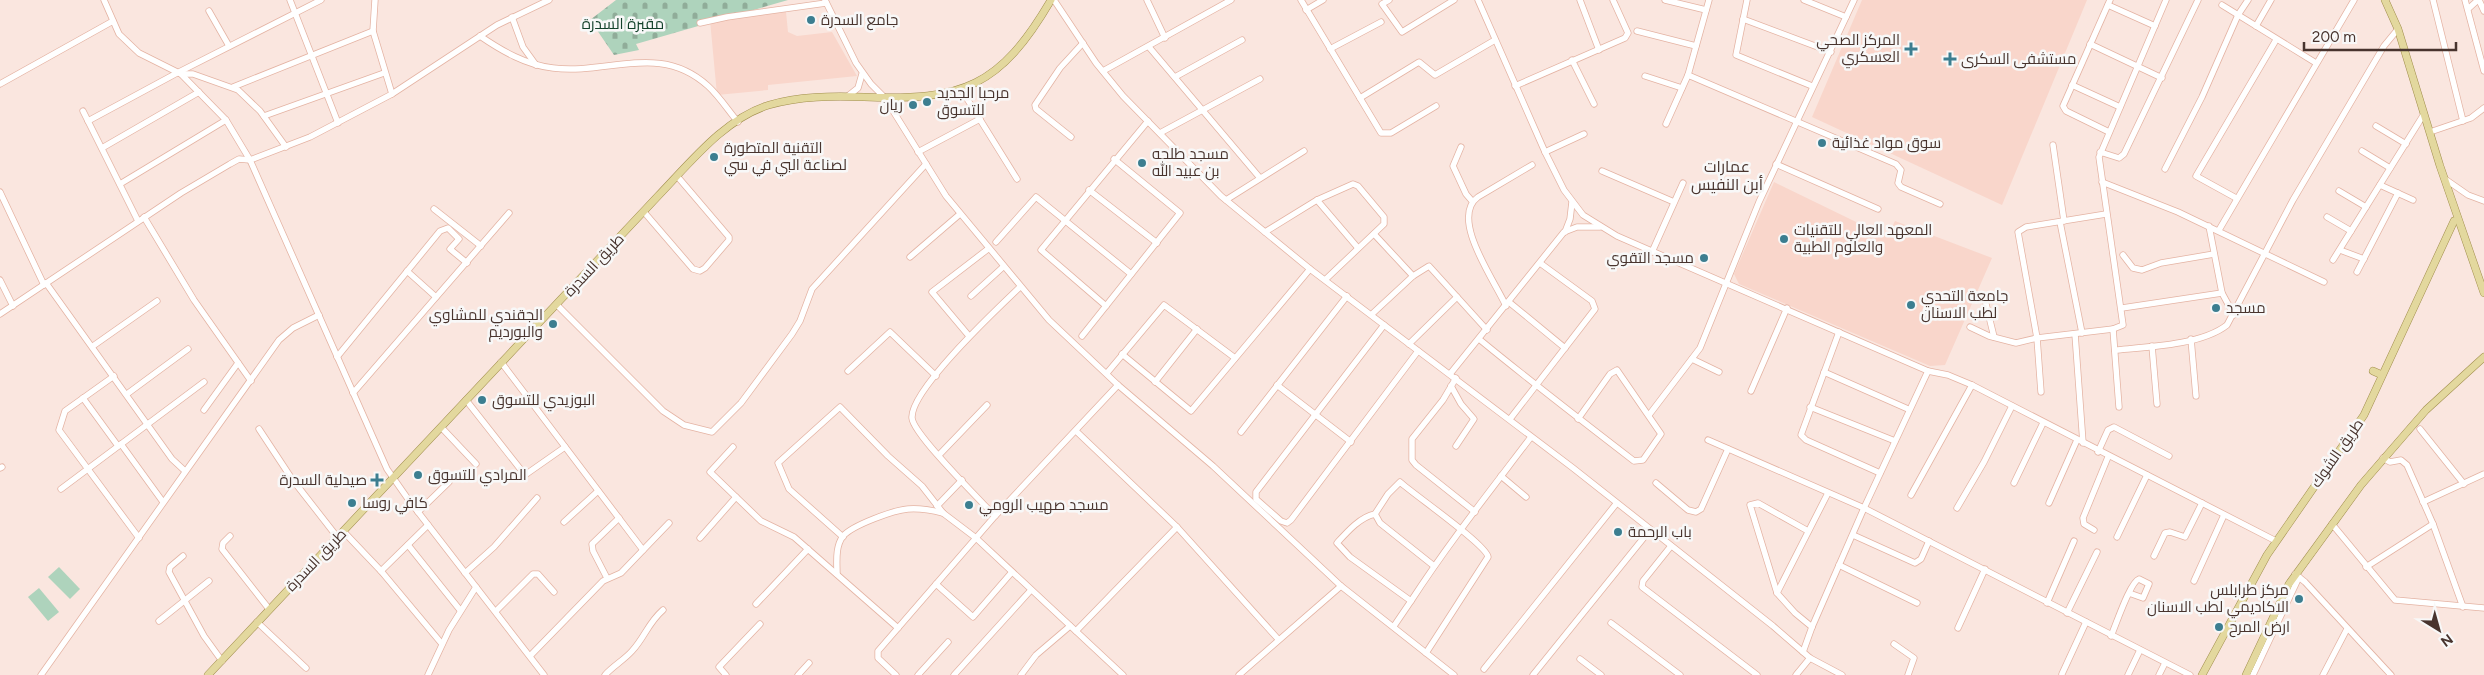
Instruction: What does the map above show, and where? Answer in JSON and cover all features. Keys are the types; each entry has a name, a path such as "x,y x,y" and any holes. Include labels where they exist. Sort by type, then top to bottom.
{"main road":[{"name":"طريق السدرة","path":"213,674 222,661 257,622 341,535 500,362 557,305 677,176 710,144 757,110 781,102 828,96 914,98 962,89 992,74 1005,63 1035,28 1053,0"},
{"path":"2385,0 2398,29 2456,220"},
{"path":"2440,166 2441,181 2483,290"},
{"name":"طريق الشوك","path":"2202,675 2249,585 2276,541 2358,424 2456,220"},
{"path":"2246,675 2285,591 2332,524 2383,458 2437,399 2484,357"},
{"path":"2374,371 2382,375"}],"street":[{"path":"104,0 112,21 122,38 139,53 179,73 226,120 250,160 393,479 544,675"},
{"path":"290,0 338,123"},
{"path":"88,121 229,46 321,0"},
{"path":"375,0 373,31 384,73 392,94"},
{"path":"0,314 144,217 230,164 239,159 250,160 286,147 338,123 392,94 512,17 549,0"},
{"path":"1053,0 1103,71 1148,121 1226,200 1310,269 1326,279 1510,420 1810,658 1842,675"},
{"path":"1147,0 1165,38"},
{"path":"1103,71 1231,0"},
{"path":"1300,0 1380,132 1385,134 1436,106"},
{"path":"1306,10 1324,0"},
{"path":"1389,0 1382,4 1402,32 1454,0"},
{"path":"1478,0 1545,152 1572,202 1583,215 1600,227 1652,252 1787,308 1928,371 1948,374 1972,385 2098,452 2276,541"},
{"path":"1580,0 1599,50"},
{"path":"1515,86 1622,40 1627,36 1613,0"},
{"path":"1665,0 1706,10"},
{"path":"1666,124 1688,75 1709,0"},
{"path":"1747,0 1735,53 1737,56 1812,86"},
{"path":"1804,0 1846,17"},
{"path":"1649,415 1700,348 1776,164 1812,86 1831,52 1854,0"},
{"path":"1970,327 2016,343 2037,338 2113,329 2123,325 2099,162 2100,152 2166,0"},
{"path":"2100,152 2122,157 2162,78 2198,0"},
{"path":"2165,169 2202,97 2238,15 2248,0"},
{"path":"2256,26 2271,0"},
{"path":"2219,230 2236,198 2354,0"},
{"path":"2433,0 2462,121"},
{"path":"2466,0 2484,71"},
{"path":"2468,9 2478,0 2484,11"},
{"path":"700,23 825,1 838,30 862,74 885,98 918,152 960,214 1056,328 1118,385 1213,466 1341,586 1454,675"},
{"path":"2109,132 2064,110 2063,106 2109,3 2154,26"},
{"path":"2222,6 2316,63"},
{"path":"208,11 229,46"},
{"path":"512,17 523,47 536,65"},
{"path":"1743,19 1831,52"},
{"path":"0,84 112,21"},
{"path":"1330,49 1381,22"},
{"path":"2115,350 2191,339 2222,329 2234,316 2264,252 2379,55 2398,29"},
{"path":"234,87 373,31"},
{"path":"1637,31 1696,46"},
{"path":"480,36 501,50 536,65 567,69 658,62 695,76 709,86 738,122"},
{"path":"1175,77 1242,40"},
{"path":"1360,98 1418,62 1435,75 1495,40"},
{"path":"2236,198 2196,176 2276,40"},
{"path":"1071,137 1036,108 1035,105 1060,68 1083,44"},
{"path":"2090,44 2162,78"},
{"path":"1149,47 1260,178"},
{"path":"1572,60 1594,104"},
{"path":"179,73 193,74 234,87 264,116 286,147"},
{"path":"264,116 384,73"},
{"path":"847,97 858,88 862,74"},
{"path":"1688,75 1896,164 1901,170 1898,183 1901,187 1940,204"},
{"path":"1645,76 1682,88"},
{"path":"1160,133 1260,79"},
{"path":"2072,85 2120,107"},
{"path":"962,89 1017,180"},
{"path":"102,148 199,92"},
{"path":"2430,132 2462,121 2484,108"},
{"path":"82,111 138,221"},
{"path":"2333,260 2424,114"},
{"path":"918,152 980,119"},
{"path":"120,184 226,120"},
{"path":"1106,306 1041,251 1114,159 1148,121"},
{"path":"2376,126 2406,144"},
{"path":"1545,152 1584,134"},
{"path":"2053,145 2062,222 2082,333"},
{"path":"1461,147 1454,166 1466,194 1472,201"},
{"path":"1226,200 1304,151"},
{"path":"2362,151 2390,168"},
{"path":"1082,336 1180,212 1114,159"},
{"path":"557,305 663,411 684,425 712,432 741,403 792,334 800,321 812,288 926,164"},
{"path":"1776,164 1878,209"},
{"path":"1532,165 1472,201 1467,211 1469,229 1508,304 1565,348"},
{"path":"1602,171 1674,202"},
{"path":"644,212 692,269 700,270 705,268 729,240 729,237 677,176"},
{"path":"2445,179 2468,195 2484,201"},
{"path":"2102,182 2219,230 2324,282"},
{"path":"1652,252 1683,183"},
{"path":"1266,232 1317,200 1346,186 1356,184 1385,219 1384,224 1326,279"},
{"path":"2380,185 2412,200"},
{"path":"1089,190 1157,243"},
{"path":"2339,191 2366,207"},
{"path":"0,192 45,284 93,346 172,458 184,471"},
{"path":"2357,272 2398,193"},
{"path":"996,242 1036,197 1131,274"},
{"path":"1317,200 1358,248"},
{"path":"1450,374 1565,232 1570,219 1572,202"},
{"path":"434,209 481,246"},
{"path":"353,393 509,213"},
{"path":"910,257 960,214"},
{"path":"2041,392 2037,338 2018,232 2026,227 2106,214"},
{"path":"144,217 194,300 251,381"},
{"path":"2327,217 2351,231"},
{"path":"2209,226 2222,293 2234,316"},
{"path":"1565,232 1577,228 1600,227"},
{"path":"337,357 440,231 446,228 450,229 459,239 450,249 467,263"},
{"path":"1374,234 1413,276"},
{"path":"969,336 932,292 988,248"},
{"path":"2340,250 2364,260"},
{"path":"2123,255 2133,268 2142,270 2161,263 2214,254"},
{"path":"1510,420 1593,312 1595,306 1540,263"},
{"path":"1372,314 1413,276 1429,266 1487,330"},
{"path":"971,296 1004,267"},
{"path":"1122,354 1191,412 1310,269"},
{"path":"407,271 436,297"},
{"path":"0,280 13,306"},
{"path":"995,516 919,434 912,418 916,400 969,336 1020,287"},
{"path":"2122,308 2222,293"},
{"path":"1241,432 1347,296"},
{"path":"1409,344 1457,297"},
{"path":"93,346 158,301"},
{"path":"1107,374 1164,304 1235,358"},
{"path":"1986,304 1994,336"},
{"path":"1751,391 1787,308"},
{"path":"41,675 139,538 184,471 286,334 319,315"},
{"path":"1384,325 1255,495 1256,499 1281,521 1287,522 1291,520 1418,351"},
{"path":"1155,382 1197,329"},
{"path":"2113,329 2119,407"},
{"path":"848,370 890,332 936,376"},
{"path":"1838,332 1801,431 1803,438 1880,473"},
{"path":"2048,503 2080,442 2075,334"},
{"path":"1479,339 1578,419 1639,462 1643,460 1661,434 1622,374 1615,370 1610,374 1578,419"},
{"path":"2191,339 2196,396"},
{"path":"2152,346 2157,404"},
{"path":"127,394 188,349"},
{"path":"1692,360 1720,372"},
{"path":"500,362 643,550"},
{"path":"204,410 238,363"},
{"path":"1803,652 1812,627 1908,409 1928,371"},
{"path":"1824,372 1908,409"},
{"path":"114,376 65,411 59,430 139,538"},
{"path":"1456,378 1443,400 1412,439 1412,460 1475,512"},
{"path":"61,489 204,382"},
{"path":"896,675 876,655 995,516 1118,385"},
{"path":"1277,385 1351,442"},
{"path":"1911,495 1972,385"},
{"path":"1451,386 1461,404 1474,419 1456,446"},
{"path":"83,398 163,502"},
{"path":"466,400 524,474 529,474 565,447"},
{"path":"939,455 987,405"},
{"path":"1957,508 1984,462 2012,406"},
{"path":"1810,407 1895,441"},
{"path":"843,536 789,489 778,464 838,408 843,409 888,456 922,486 943,513 976,538 1123,675"},
{"path":"2014,483 2043,423"},
{"path":"441,427 476,464"},
{"path":"2098,452 2108,430 2114,427 2169,456"},
{"path":"258,428 292,479 341,535 381,571 442,644"},
{"path":"2420,428 2464,484"},
{"path":"1076,431 1176,527 1278,639"},
{"path":"1394,626 1434,566 1531,437"},
{"path":"1708,440 1864,508 2190,675"},
{"path":"733,447 710,470 761,521 794,537 898,628"},
{"path":"1656,483 1688,510 1696,512 1701,509 1728,449"},
{"path":"2094,530 2084,524 2083,518 2108,457"},
{"path":"2383,458 2390,462 2401,460 2406,463 2433,524 2463,606"},
{"path":"2423,502 2484,474"},
{"path":"2117,537 2147,475"},
{"path":"1501,476 1526,497"},
{"path":"937,506 962,480"},
{"path":"418,512 449,482"},
{"path":"1411,601 1350,557 1337,543 1358,522 1367,516 1375,514 1388,494 1400,482 1486,551 1488,557 1426,653"},
{"path":"564,522 598,491"},
{"path":"1777,593 1828,493"},
{"path":"700,538 736,497"},
{"path":"465,573 494,547 537,498"},
{"path":"1808,531 1758,503 1750,506 1777,593 1795,613 1812,627"},
{"path":"2154,556 2165,533 2170,532 2185,537 2202,503"},
{"path":"1484,669 1616,504"},
{"path":"837,574 836,553 843,536 854,528 905,509 924,509 943,513"},
{"path":"1375,514 1380,523 1434,566"},
{"path":"2194,581 2224,515"},
{"path":"608,578 592,551 592,544 619,518"},
{"path":"530,656 608,578 621,573 669,523"},
{"path":"2332,524 2394,600 2484,608"},
{"path":"2366,567 2433,524"},
{"path":"381,571 428,525"},
{"path":"1076,631 1176,527"},
{"path":"1533,675 1650,530"},
{"path":"1853,534 1915,563 1921,559 1929,541"},
{"path":"230,536 224,542 222,549 269,609"},
{"path":"2047,603 2074,541"},
{"path":"408,544 460,610"},
{"path":"1671,546 1643,581 1642,587 1754,674"},
{"path":"756,604 808,549"},
{"path":"2067,613 2097,552"},
{"path":"183,556 168,570 208,642 222,661"},
{"path":"1839,565 1917,602"},
{"path":"1958,628 1985,569"},
{"path":"936,584 973,617 1012,572"},
{"path":"496,611 534,574 538,574 554,592"},
{"path":"2253,675 2297,576 2390,675"},
{"path":"159,621 209,580"},
{"path":"1239,675 1341,586"},
{"path":"428,675 460,610 476,587"},
{"path":"957,674 1031,590"},
{"path":"2111,636 2129,593"},
{"path":"605,675 632,651 647,631 649,623 663,610"},
{"path":"257,622 306,668"},
{"path":"2062,674 2086,622"},
{"path":"1611,623 1680,675"},
{"path":"726,675 719,668 760,624"},
{"path":"1021,675 1036,655 1070,626"},
{"path":"2323,675 2347,629"},
{"path":"918,675 948,642"},
{"path":"1894,644 1914,658 1908,675"},
{"path":"2128,675 2140,650"},
{"path":"1580,658 1601,675"},
{"path":"1796,675 1810,658"},
{"path":"2159,675 2165,662"},
{"path":"798,675 809,664"},
{"path":"885,675 890,670"}],"shaded area":[{"name":"مستشفى السكرى","path":"1862,0 2087,0 2002,205 1812,117"},
{"path":"786,12 788,32 797,36 832,32 857,76 768,85 768,90 717,95 710,20"},
{"path":"1774,182 1887,237 1895,221 1992,258 1945,365 1930,366 1739,284 1734,274"}],"green space":[{"name":"مقبرة السدرة","path":"616,0 788,0 636,44 639,50 614,55 590,20"},
{"path":"59,567 80,589 70,599 48,577"},
{"path":"39,588 59,612 48,621 28,597"}],"place":[{"name":"جامع السدرة","path":"811,20"},
{"name":"المركز الصحي العسكري","path":"1911,49"},
{"name":"مستشفى السكرى","path":"1950,59"},
{"name":"مرحبا الجديد للتسوق","path":"927,102"},
{"name":"ريان","path":"913,105"},
{"name":"سوق مواد غذائية","path":"1822,143"},
{"name":"التقنية المتطورة لصناعة البي في سي","path":"714,157"},
{"name":"مسجد طلحه بن عبيد الله","path":"1142,163"},
{"name":"المعهد العالي للتقنيات والعلوم الطبية","path":"1784,239"},
{"name":"مسجد التقوي","path":"1704,258"},
{"name":"جامعة التحدي لطب الاسنان","path":"1911,305"},
{"name":"مسجد","path":"2216,308"},
{"name":"الجقندي للمشاوي والبورديم","path":"553,324"},
{"name":"البوزيدي للتسوق","path":"482,400"},
{"name":"المرادي للتسوق","path":"418,475"},
{"name":"صيدلية السدرة","path":"377,480"},
{"name":"كافي روسا","path":"352,503"},
{"name":"مسجد صهيب الرومي","path":"969,505"},
{"name":"باب الرحمة","path":"1618,532"},
{"name":"مركز طرابلس الاكاديمي لطب الاسنان","path":"2299,599"},
{"name":"ارض المرح","path":"2219,627"}],"district":[{"name":"عمارات أبن النفيس","path":"1727,175"}]}
